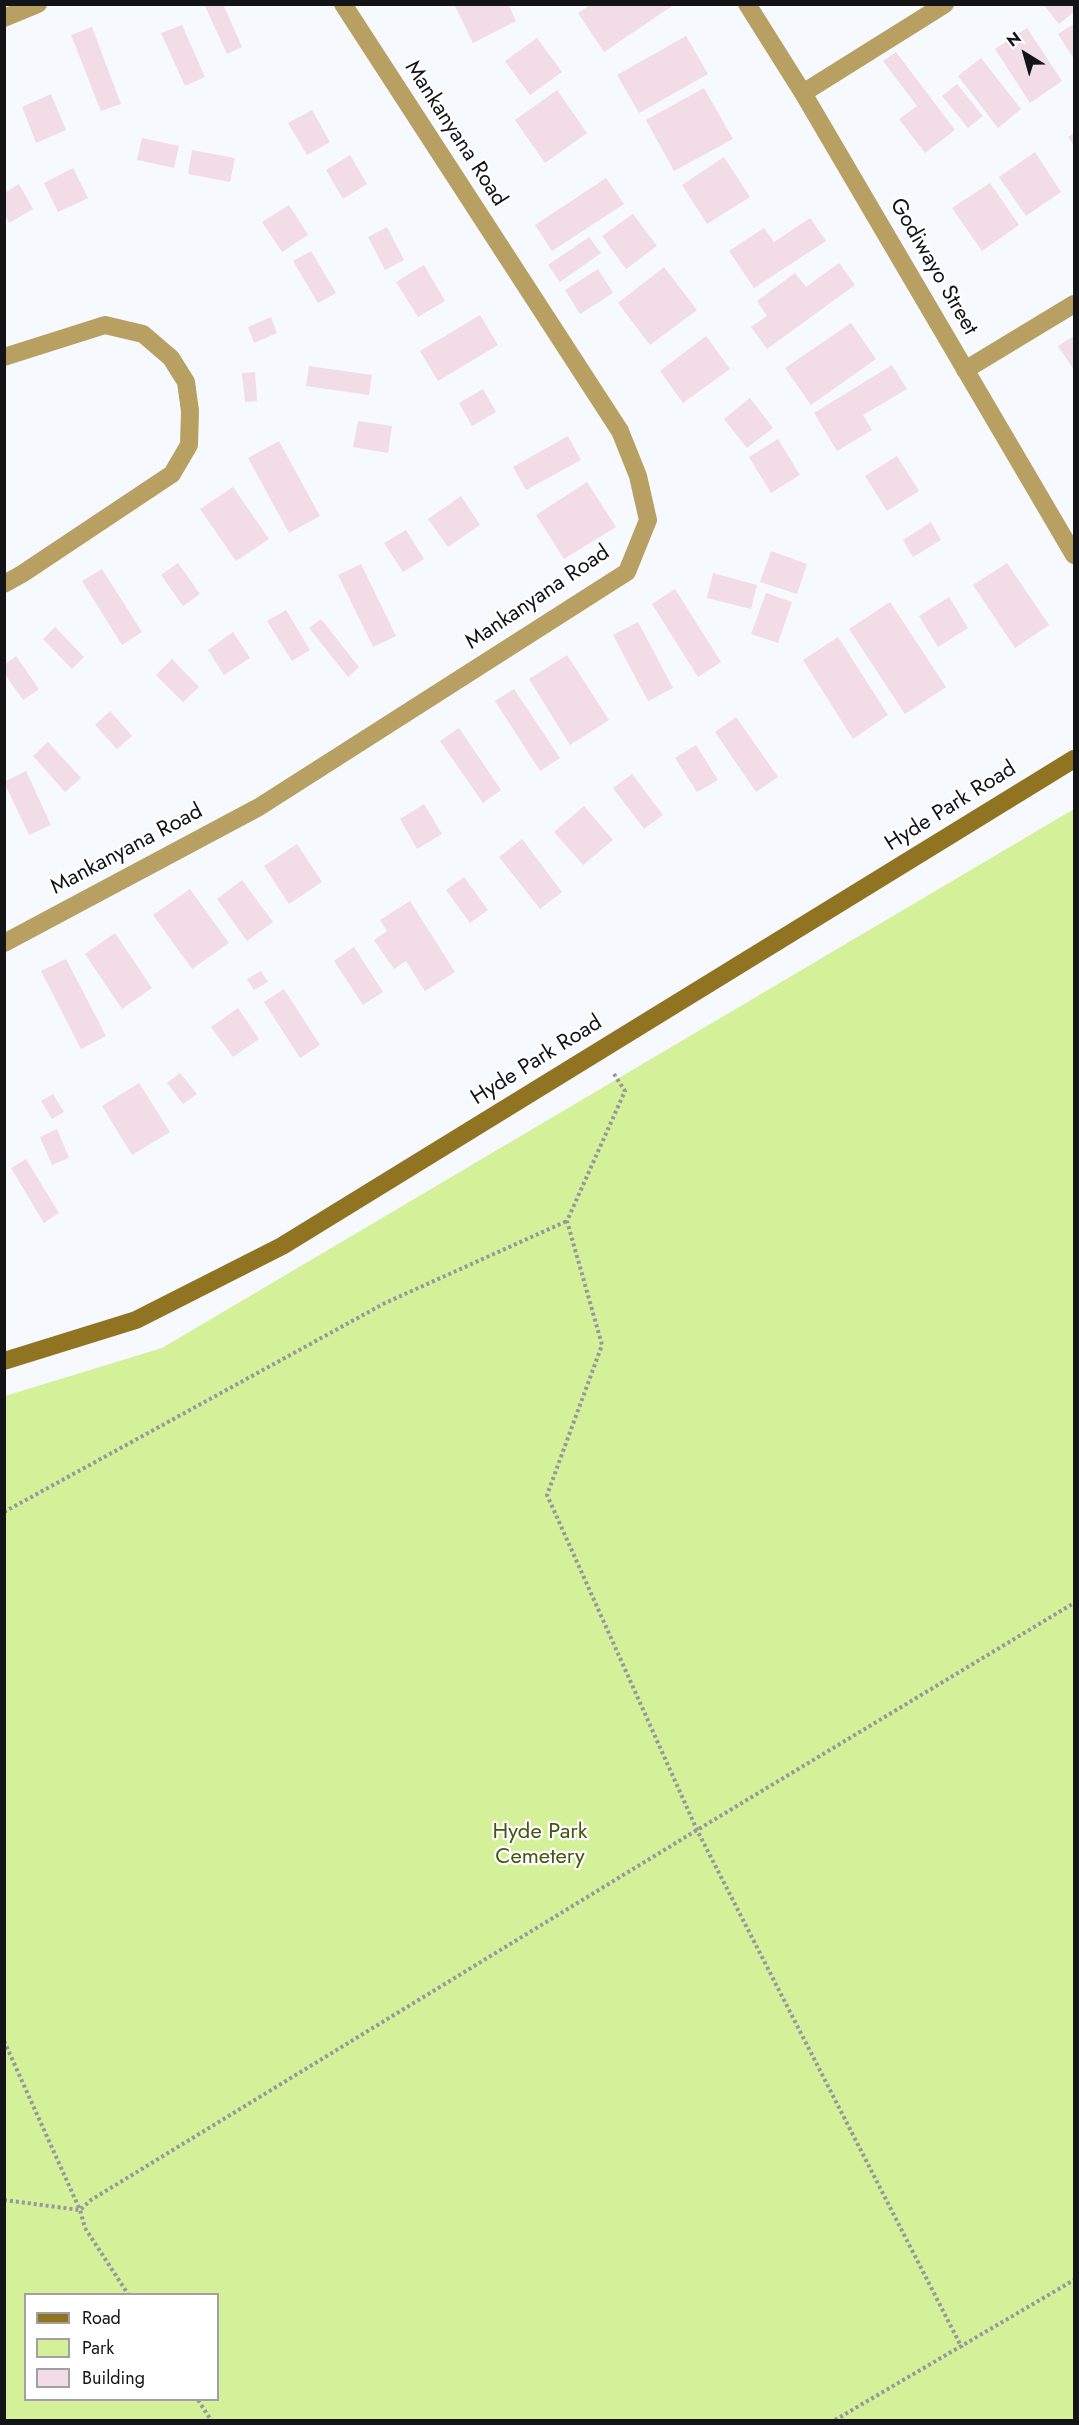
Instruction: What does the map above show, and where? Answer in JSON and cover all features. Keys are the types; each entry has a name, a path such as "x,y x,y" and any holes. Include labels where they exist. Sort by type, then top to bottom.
{"street":[{"path":"4,18 38,4"},
{"name":"Mankanyana Road","path":"4,943 259,807 627,572 648,520 638,476 620,431 343,4"},
{"name":"Godiwayo Street","path":"747,4 803,93 1074,555"},
{"path":"803,93 945,4"},
{"path":"965,370 1074,304"},
{"path":"4,357 105,325 143,334 171,358 186,382 190,411 189,445 172,474 4,584"},
{"name":"Hyde Park Road","path":"4,1362 136,1320 282,1246 1074,759"}],"path":[{"path":"600,1051 625,1091 567,1221 602,1345 547,1495 697,1830 962,2348"},
{"path":"4,1512 385,1303 567,1221"},
{"path":"4,2200 80,2210 92,2200 1074,1602"},
{"path":"4,2041 80,2210 85,2228 127,2293"},
{"path":"835,2421 1074,2280"},
{"path":"199,2401 212,2421"}],"green space":[{"name":"Hyde Park Cemetery","path":"1074,809 1074,2420 5,2420 5,1396 162,1348"}],"building":[{"path":"204,4 223,4 242,47 227,54"},
{"path":"454,4 508,4 516,21 473,43"},
{"path":"592,4 675,4 604,52 578,13"},
{"path":"1043,4 1074,4 1074,12 1059,24"},
{"path":"1074,24 1074,59 1058,34"},
{"path":"182,25 205,77 185,86 161,33"},
{"path":"92,27 121,104 101,111 71,35"},
{"path":"1027,28 1062,81 1030,103 995,49"},
{"path":"686,36 708,74 639,113 617,75"},
{"path":"537,38 562,72 530,95 505,61"},
{"path":"896,52 955,130 925,153 899,119 917,106 883,61"},
{"path":"981,58 1021,109 998,128 958,76"},
{"path":"957,84 983,116 968,128 942,96"},
{"path":"704,88 733,139 674,171 646,120"},
{"path":"557,90 587,133 545,163 515,120"},
{"path":"51,94 66,130 36,143 22,107"},
{"path":"312,110 330,142 307,155 288,123"},
{"path":"1074,133 1074,146 1068,137"},
{"path":"142,138 179,146 174,168 137,160"},
{"path":"192,150 235,158 230,182 188,174"},
{"path":"1035,152 1061,192 1026,216 999,177"},
{"path":"350,155 367,184 343,199 326,170"},
{"path":"724,157 750,197 707,224 682,185"},
{"path":"73,168 88,198 58,212 44,183"},
{"path":"606,178 624,204 552,251 535,225"},
{"path":"990,183 1019,225 982,251 952,208"},
{"path":"19,184 33,209 9,223 5,215 5,193"},
{"path":"289,205 308,235 282,252 262,222"},
{"path":"633,214 657,246 626,269 602,236"},
{"path":"810,218 826,241 754,288 729,251 764,228 774,242"},
{"path":"387,227 404,260 385,270 368,237"},
{"path":"589,237 601,253 560,282 548,265"},
{"path":"311,251 336,293 318,303 293,261"},
{"path":"839,263 855,285 767,349 751,327 767,316 757,301 795,273 806,287"},
{"path":"424,265 445,301 418,317 396,282"},
{"path":"664,267 697,310 650,345 618,303"},
{"path":"598,269 613,293 580,314 565,290"},
{"path":"480,315 498,345 438,381 420,351"},
{"path":"271,317 277,333 254,343 248,327"},
{"path":"851,323 876,359 811,405 785,368"},
{"path":"706,336 730,369 683,403 660,371"},
{"path":"1074,336 1074,370 1058,346"},
{"path":"892,365 907,389 863,415 872,430 837,451 814,413"},
{"path":"309,366 372,375 369,395 306,386"},
{"path":"255,372 257,401 245,402 242,373"},
{"path":"483,389 496,412 472,426 459,403"},
{"path":"750,398 773,428 747,448 724,419"},
{"path":"358,421 392,426 388,453 353,447"},
{"path":"568,436 581,460 526,490 513,467"},
{"path":"778,439 800,475 771,493 749,457"},
{"path":"279,441 320,516 289,533 248,458"},
{"path":"897,456 919,491 887,511 865,476"},
{"path":"587,482 616,527 564,559 536,515"},
{"path":"233,487 269,539 236,561 200,509"},
{"path":"461,496 480,525 448,547 428,519"},
{"path":"931,522 941,540 913,557 903,540"},
{"path":"406,530 424,559 403,572 384,543"},
{"path":"771,551 807,564 797,594 760,582"},
{"path":"178,563 200,594 183,606 161,575"},
{"path":"1007,563 1049,625 1015,648 973,585"},
{"path":"361,564 396,636 373,647 338,575"},
{"path":"102,569 142,632 122,645 82,581"},
{"path":"713,573 757,585 751,609 707,598"},
{"path":"675,589 721,662 698,677 652,604"},
{"path":"766,593 792,602 778,643 751,634"},
{"path":"949,597 968,628 938,647 919,616"},
{"path":"890,602 946,687 905,714 849,629"},
{"path":"286,610 310,650 292,661 267,621"},
{"path":"321,619 359,667 348,677 309,628"},
{"path":"638,622 673,688 648,701 613,635"},
{"path":"55,627 84,657 72,669 43,639"},
{"path":"233,632 250,658 224,675 208,650"},
{"path":"838,637 888,715 853,739 803,660"},
{"path":"567,655 609,720 570,745 529,679"},
{"path":"16,656 39,689 23,700 4,673 4,665"},
{"path":"172,659 199,687 183,702 156,675"},
{"path":"514,689 560,758 540,771 495,701"},
{"path":"110,711 132,736 117,749 95,725"},
{"path":"736,717 778,777 756,792 715,732"},
{"path":"459,728 501,790 483,803 440,741"},
{"path":"48,742 81,778 65,792 33,756"},
{"path":"696,745 718,780 697,792 675,758"},
{"path":"26,771 51,825 29,835 4,782"},
{"path":"632,774 663,815 644,829 613,788"},
{"path":"424,804 442,834 417,849 400,819"},
{"path":"584,806 613,840 583,865 554,832"},
{"path":"522,839 562,892 540,909 499,857"},
{"path":"297,844 322,882 289,904 264,866"},
{"path":"464,877 488,910 470,923 446,890"},
{"path":"242,880 273,922 247,941 217,899"},
{"path":"190,889 229,943 192,969 153,915"},
{"path":"410,901 455,972 425,991 406,961 394,969 374,940 387,931 380,920"},
{"path":"115,933 152,988 122,1009 85,954"},
{"path":"354,947 383,992 363,1005 334,961"},
{"path":"66,959 106,1036 81,1049 41,971"},
{"path":"261,971 268,982 254,990 247,979"},
{"path":"284,989 320,1045 300,1058 264,1002"},
{"path":"238,1008 259,1039 233,1057 211,1027"},
{"path":"180,1073 197,1094 183,1104 167,1083"},
{"path":"139,1083 170,1132 132,1155 102,1106"},
{"path":"53,1094 64,1112 52,1119 41,1101"},
{"path":"57,1129 69,1158 52,1165 40,1137"},
{"path":"26,1159 59,1213 44,1223 11,1168"}]}
